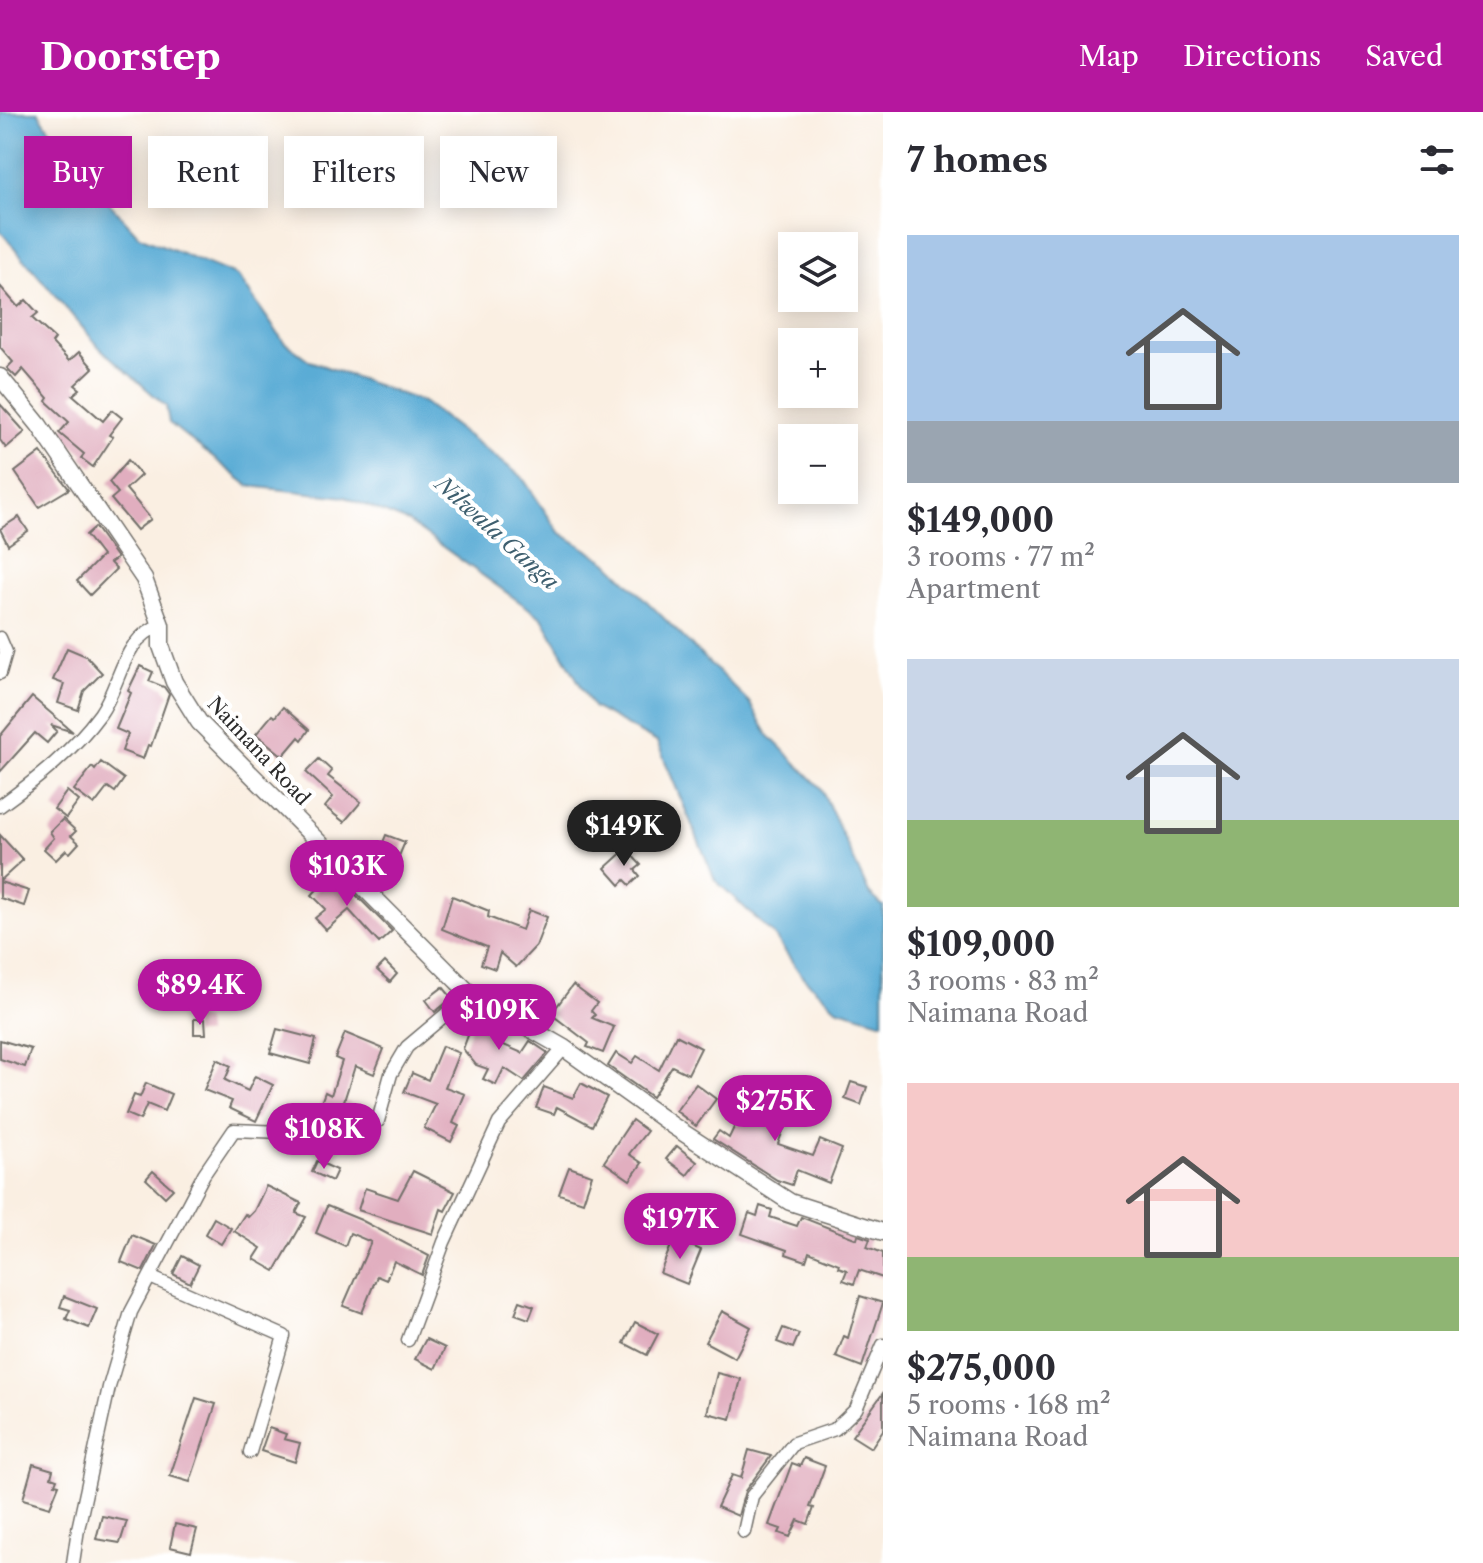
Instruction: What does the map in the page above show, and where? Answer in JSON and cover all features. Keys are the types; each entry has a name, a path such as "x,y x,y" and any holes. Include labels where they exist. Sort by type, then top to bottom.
{"street":[{"name":"Naimana Road","path":"0,377 39,425 144,579 161,625 161,646 174,682 199,722 470,994 564,1048 673,1126 790,1202 883,1232"},
{"path":"0,806 45,774 101,713 133,643 149,629 161,625"},
{"path":"0,638 6,652 0,673"},
{"path":"73,1563 109,1387 131,1312 204,1174 234,1130 355,1135 378,1121 391,1074 407,1047 470,994"},
{"path":"408,1340 444,1242 499,1123 564,1048"},
{"path":"150,1277 284,1336 250,1452"},
{"path":"744,1532 752,1496 794,1443 835,1429 856,1409 883,1345"}],"water":[{"name":"Nilwala Ganga","path":"0,112 38,112 54,136 24,136 24,208 114,208 139,236 238,276 284,342 310,361 423,402 522,477 559,532 607,562 749,702 768,735 821,788 869,893 883,906 883,1022 836,1008 802,976 773,934 715,880 657,742 593,707 542,618 408,522 345,497 249,486 169,423 166,406 100,348 0,231"}],"building":[{"path":"0,286 18,307 26,300 38,313 32,318 55,339 52,343 69,361 79,352 93,368 75,385 80,389 73,395 103,421 112,410 122,418 109,435 113,437 93,467 81,458 84,454 59,433 69,422 46,401 48,398 23,369 16,377 7,368 13,362 0,347"},
{"path":"0,404 25,432 6,448 0,440"},
{"path":"41,452 69,489 39,507 15,472"},
{"path":"128,460 141,475 126,489 151,519 137,530 111,499 118,493 109,482"},
{"path":"19,517 28,531 8,545 0,529"},
{"path":"95,527 117,558 110,563 116,569 90,595 77,581 102,556 86,535"},
{"path":"67,648 86,656 102,673 84,691 78,710 58,703 64,684 53,680"},
{"path":"140,666 153,672 149,681 164,687 169,694 151,746 148,745 143,759 122,751 128,734 116,729"},
{"path":"32,697 73,732 51,725 57,731 47,743 35,733 0,772 0,736"},
{"path":"283,707 309,730 283,756 256,734"},
{"path":"319,759 332,771 328,776 361,802 344,822 325,807 333,797 306,772"},
{"path":"101,762 124,779 115,792 108,787 94,805 74,790 92,767 95,770"},
{"path":"67,791 79,801 66,818 54,809"},
{"path":"63,819 76,831 71,836 79,843 70,853 66,850 56,860 44,849 54,838 50,832"},
{"path":"0,835 23,860 0,881"},
{"path":"386,835 405,842 394,868 376,860"},
{"path":"626,849 641,865 635,870 640,876 630,885 625,880 620,885 605,868"},
{"path":"333,872 392,931 379,943 349,910 326,930 315,918 326,909 312,895"},
{"path":"0,882 29,891 24,906 0,898"},
{"path":"452,896 489,911 488,917 522,930 529,910 547,917 536,946 516,967 500,953 495,969 481,964 487,947 442,929"},
{"path":"385,962 397,974 390,982 377,970"},
{"path":"573,985 597,1003 591,1011 595,1015 592,1018 614,1027 603,1053 587,1047 589,1043 551,1014"},
{"path":"443,987 452,998 435,1012 426,1000"},
{"path":"477,1011 498,1023 492,1040 522,1053 530,1041 548,1053 524,1081 504,1068 496,1085 483,1079 488,1069 476,1065 463,1049"},
{"path":"194,1019 205,1019 206,1034 194,1034"},
{"path":"277,1029 316,1039 310,1064 270,1053"},
{"path":"345,1033 384,1049 374,1074 355,1066 344,1101 360,1107 353,1123 319,1108 325,1092 331,1095 342,1061 335,1058"},
{"path":"676,1035 701,1048 688,1074 672,1066 652,1097 608,1066 616,1053 632,1063 637,1056 659,1070"},
{"path":"0,1040 31,1049 25,1067 0,1059"},
{"path":"442,1046 459,1053 445,1087 465,1094 453,1123 459,1126 451,1142 424,1128 436,1104 404,1092 412,1073 428,1080"},
{"path":"217,1059 231,1066 225,1080 248,1091 255,1076 273,1085 256,1121 229,1108 232,1101 204,1090"},
{"path":"851,1082 867,1087 861,1105 845,1099"},
{"path":"146,1083 171,1094 164,1111 147,1104 140,1120 126,1114 134,1095 140,1097"},
{"path":"581,1083 607,1097 592,1126 557,1107 554,1114 536,1108 544,1087 573,1098"},
{"path":"696,1084 716,1099 696,1126 676,1111"},
{"path":"761,1086 778,1092 773,1106 790,1112 778,1144 813,1156 820,1140 842,1149 829,1183 797,1170 792,1185 777,1180 713,1139 719,1131 729,1138 749,1096 756,1100"},
{"path":"811,1101 822,1104 815,1125 804,1122"},
{"path":"632,1120 647,1131 629,1154 642,1163 630,1180 604,1162"},
{"path":"677,1146 697,1162 687,1175 666,1159"},
{"path":"317,1161 337,1170 332,1181 312,1172"},
{"path":"569,1167 592,1175 583,1202 559,1194"},
{"path":"153,1171 173,1189 165,1197 146,1179"},
{"path":"413,1171 455,1192 445,1211 441,1209 433,1234 358,1210 365,1188 398,1199"},
{"path":"266,1186 301,1203 296,1213 306,1217 275,1271 254,1259 261,1248 234,1231 245,1214 248,1217 254,1211"},
{"path":"327,1206 429,1256 422,1275 394,1261 386,1280 377,1276 362,1313 343,1306 371,1242 350,1233 345,1246 316,1233"},
{"path":"760,1206 772,1210 770,1217 797,1226 801,1217 857,1239 858,1235 870,1239 867,1247 883,1253 883,1278 859,1270 854,1284 843,1280 847,1270 838,1267 839,1264 809,1252 806,1261 786,1254 787,1250 742,1234 749,1213 757,1216"},
{"path":"214,1218 231,1228 221,1244 205,1234"},
{"path":"132,1235 156,1245 143,1271 121,1262"},
{"path":"674,1238 701,1250 687,1284 660,1273"},
{"path":"182,1256 199,1265 190,1283 173,1274"},
{"path":"64,1296 97,1309 89,1328 66,1319 70,1310 60,1307"},
{"path":"860,1296 883,1303 862,1367 836,1357 844,1336 848,1338"},
{"path":"520,1301 534,1306 529,1319 515,1314"},
{"path":"722,1311 751,1327 735,1358 705,1342"},
{"path":"635,1322 658,1334 647,1355 624,1343"},
{"path":"783,1328 799,1334 793,1348 777,1342"},
{"path":"426,1339 445,1348 435,1369 415,1359"},
{"path":"717,1373 741,1379 731,1419 707,1413"},
{"path":"883,1393 883,1430 871,1448 852,1436"},
{"path":"196,1398 216,1404 190,1482 170,1476"},
{"path":"269,1428 286,1434 284,1439 300,1443 295,1462 261,1451"},
{"path":"749,1450 771,1456 745,1491 738,1516 717,1507 732,1475 741,1478"},
{"path":"804,1458 825,1466 810,1507 814,1508 808,1524 798,1520 790,1537 779,1533 781,1529 769,1525 792,1463 800,1466"},
{"path":"33,1464 53,1470 51,1477 57,1479 55,1484 59,1485 50,1507 23,1499"},
{"path":"102,1516 127,1521 120,1543 96,1539"},
{"path":"175,1524 197,1529 191,1552 170,1547"}]}
